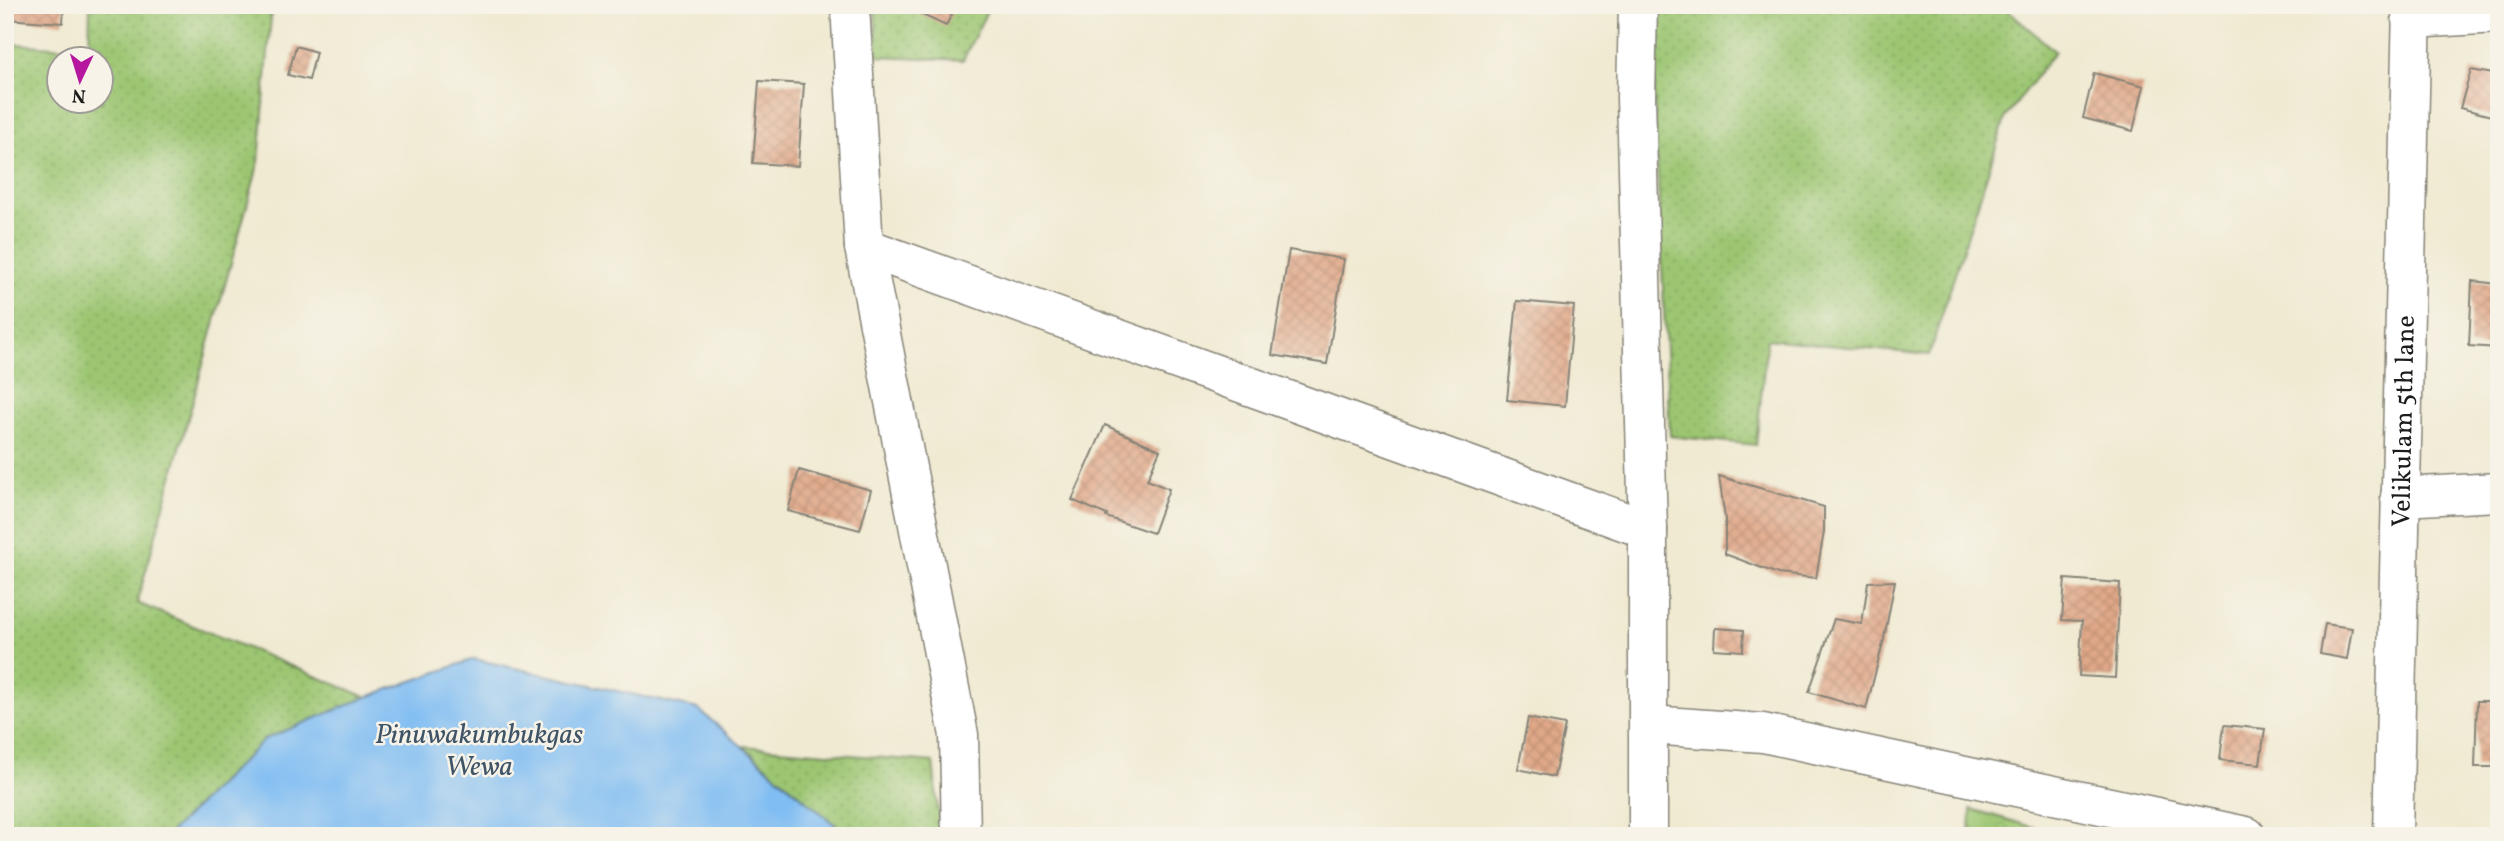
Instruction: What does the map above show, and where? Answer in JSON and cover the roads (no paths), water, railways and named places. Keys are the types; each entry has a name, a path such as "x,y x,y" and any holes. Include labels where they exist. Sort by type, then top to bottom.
{"street":[{"path":"850,5 864,247 959,735 961,836"},
{"path":"1638,5 1636,98 1648,530 1648,836"},
{"path":"2412,12 2499,14"},
{"name":"Velikulam 5th lane","path":"2392,836 2412,12"},
{"path":"864,247 1648,530"},
{"path":"2400,497 2499,492"},
{"path":"1650,725 1763,733 2246,836"}],"water":[{"name":"Pinuwakumbukgas Wewa","path":"474,659 698,709 842,831 842,836 167,836 265,739 367,697"}]}
